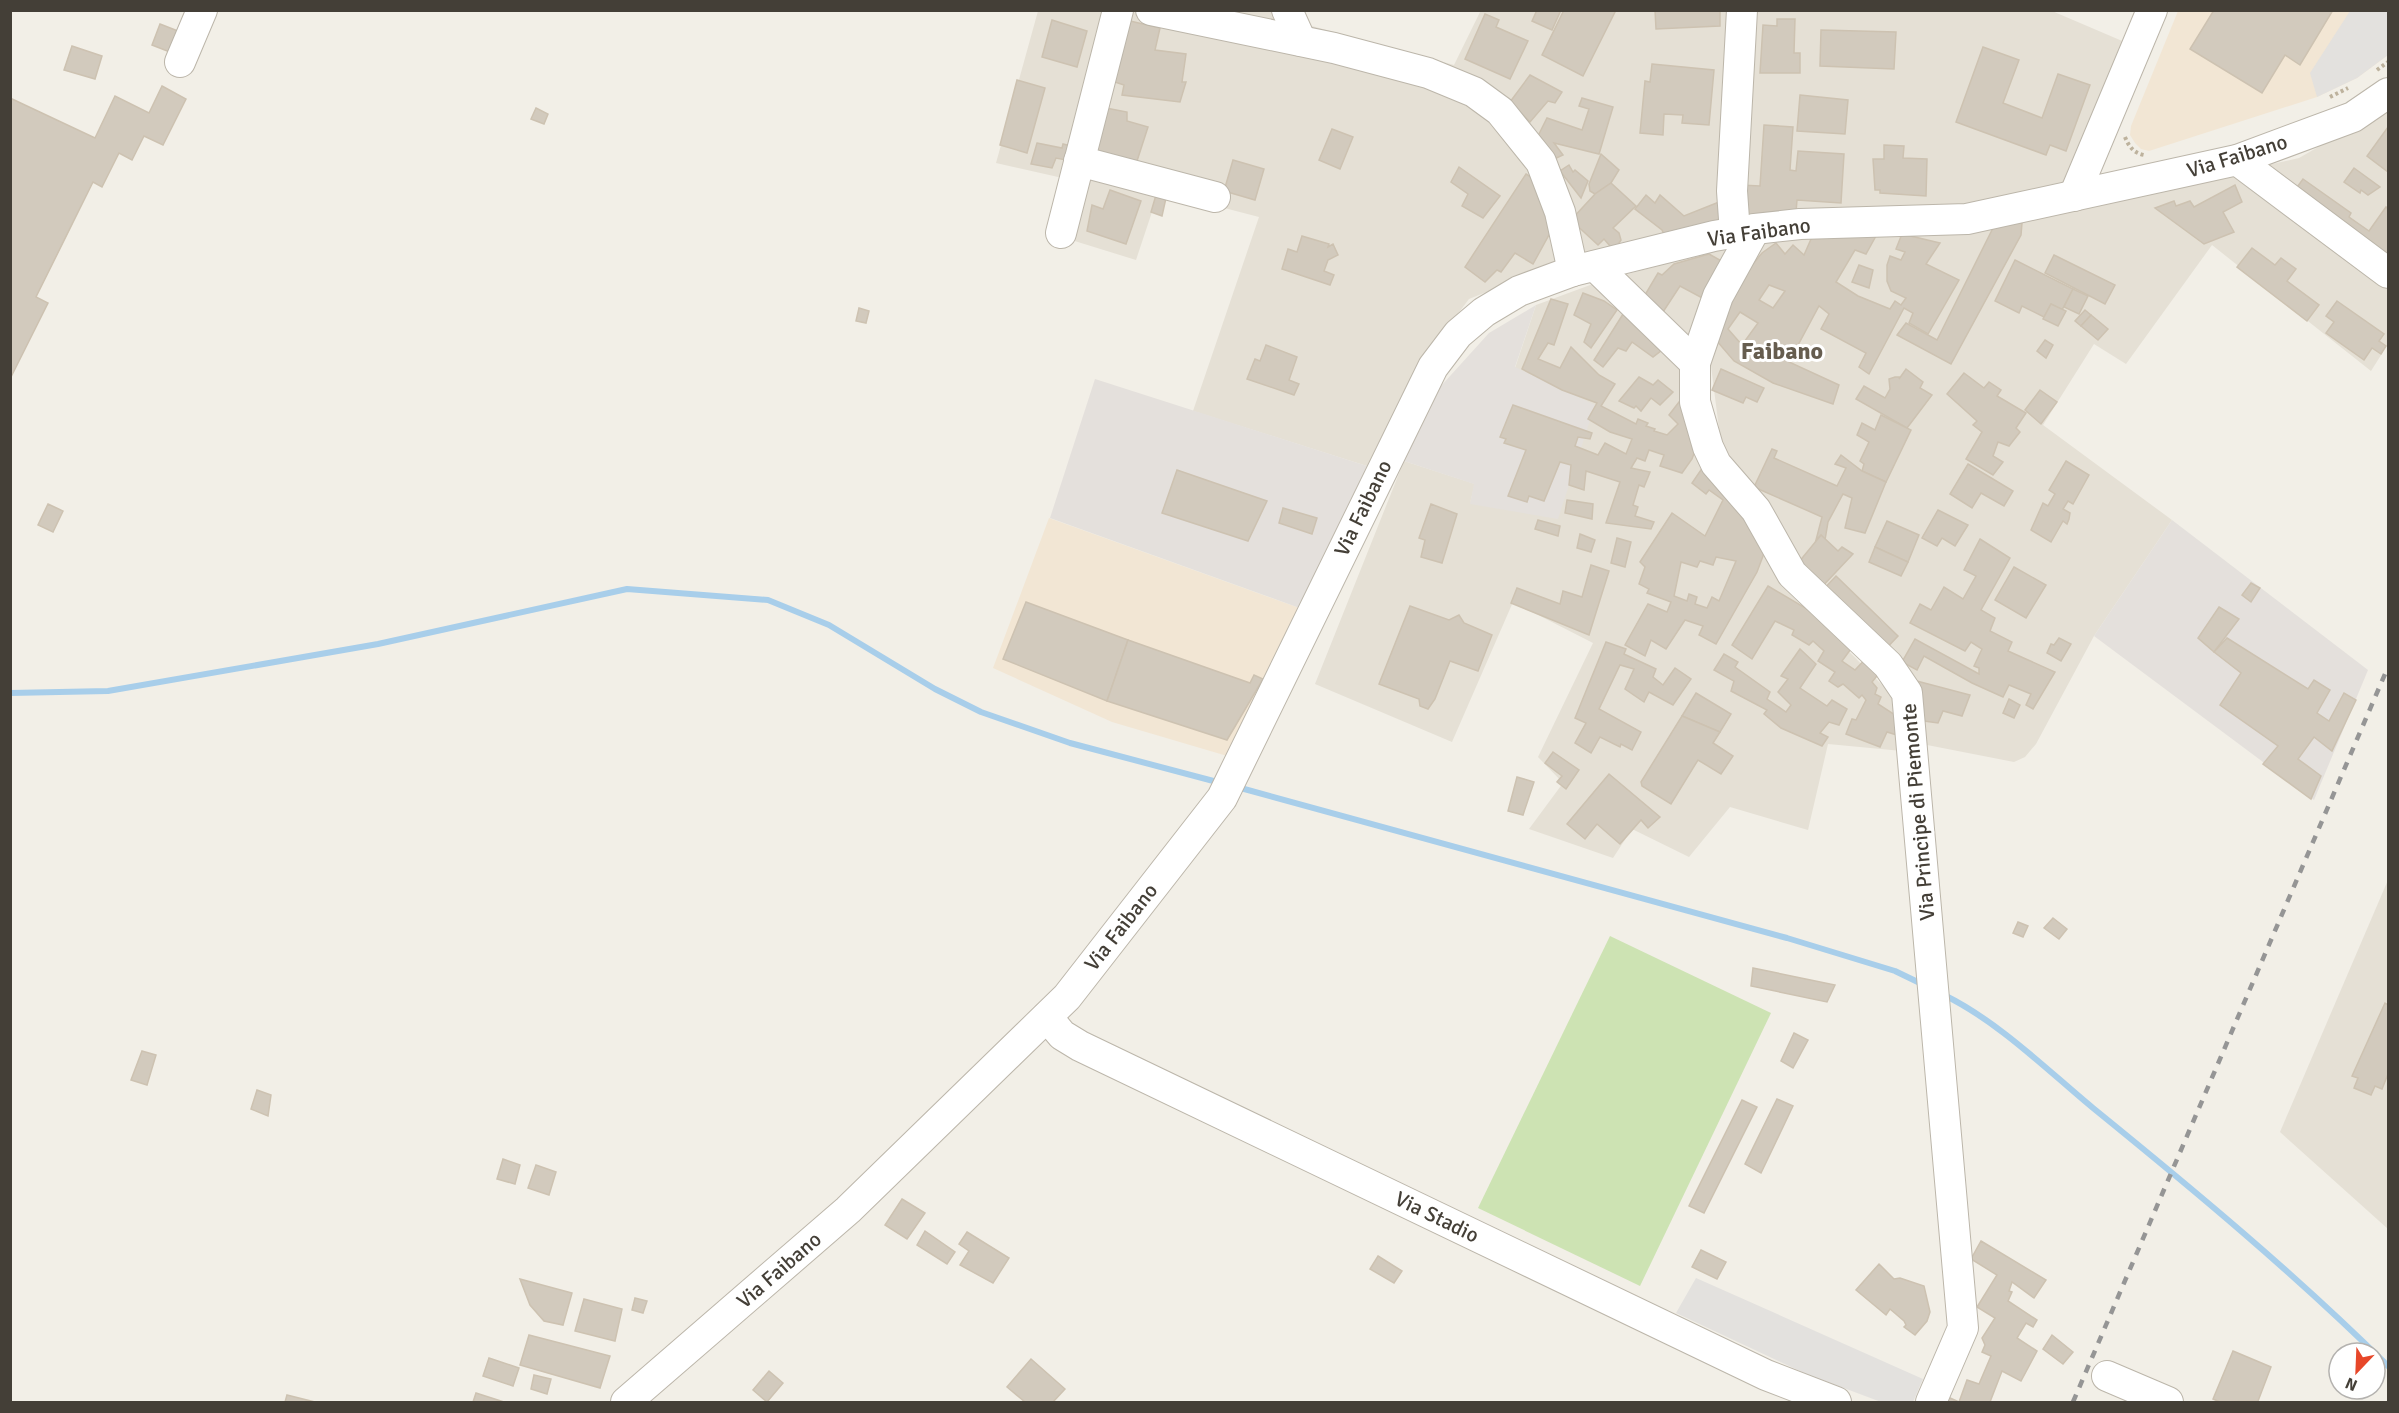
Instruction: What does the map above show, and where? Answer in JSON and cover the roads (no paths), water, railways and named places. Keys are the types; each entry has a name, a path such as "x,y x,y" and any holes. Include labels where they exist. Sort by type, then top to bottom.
{"street":[{"path":"180,62 202,10"},
{"path":"1061,233 1118,10"},
{"path":"1151,10 1301,41 1428,73 1474,93 1500,111 1540,162 1584,269 1695,363"},
{"path":"1287,10 1301,41"},
{"path":"1742,10 1732,190 1745,231"},
{"path":"2074,196 2152,10"},
{"name":"Via Faibano","path":"626,1402 848,1210 1067,997 1228,785 1433,367 1458,334 1484,312 1519,291 1584,269 1745,231 1800,224 1966,219 2237,160 2353,117 2381,83"},
{"path":"2237,160 2388,273"},
{"path":"1079,161 1215,197"},
{"name":"Via Principe di Piemonte","path":"1745,231 1718,296 1695,363 1695,402 1716,464 1756,510 1792,574 1888,665 1907,693 1963,1328 1931,1402"},
{"name":"Via Stadio","path":"1047,1017 1062,1035 1080,1046 1766,1375 1836,1402"},
{"path":"2107,1376 2168,1402"}],"waterway":[{"path":"10,693 108,691 378,644 627,589 768,600 829,625 935,689 981,712 1070,743 1221,783"},
{"path":"1237,787 1787,938 1895,971 1924,985"},
{"path":"1944,995 1984,1019 2022,1047 2244,1233 2388,1366"}],"railway":[{"path":"2073,1402 2388,667"}],"district":[{"name":"Faibano","path":"1782,351"}]}
